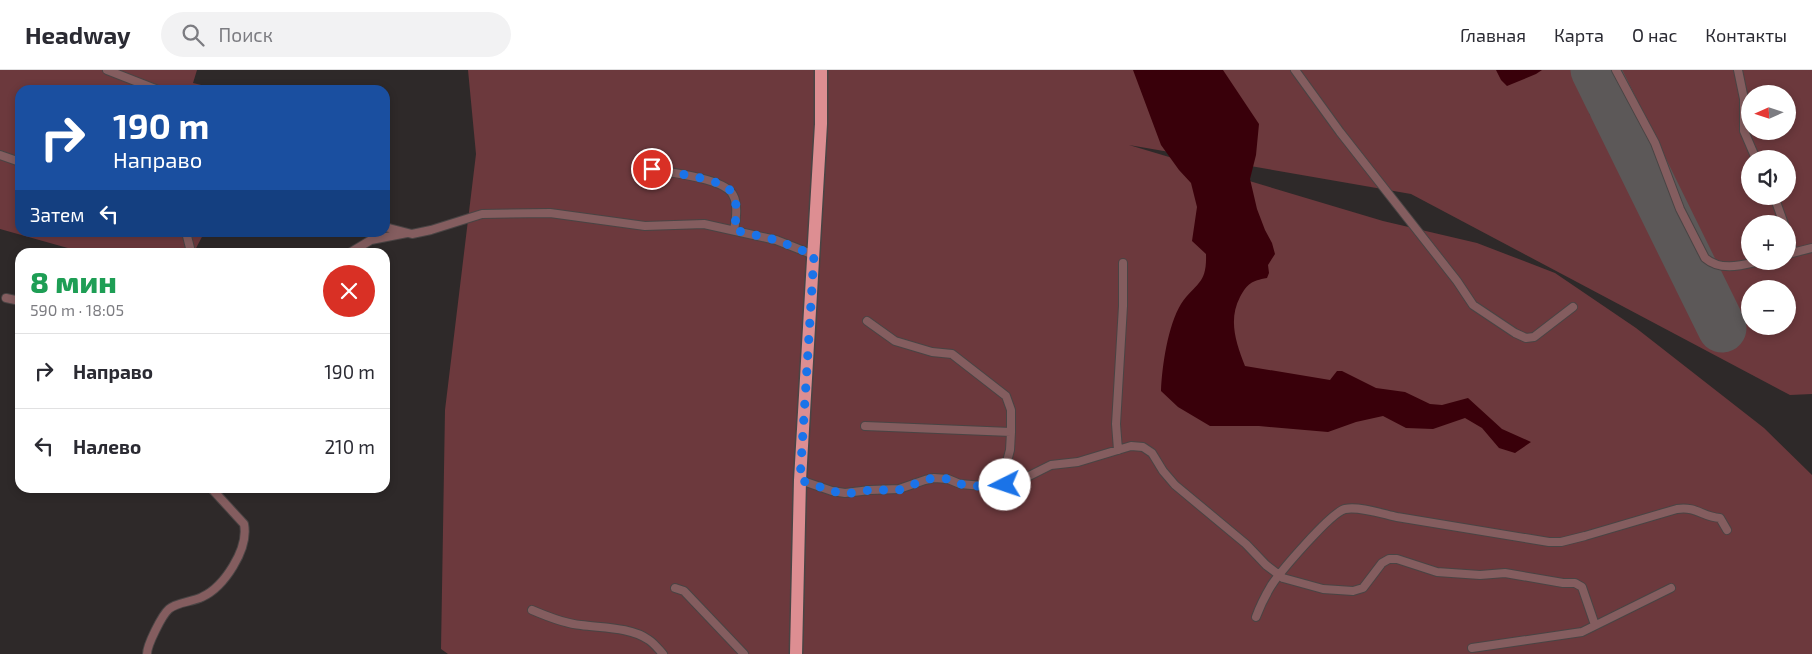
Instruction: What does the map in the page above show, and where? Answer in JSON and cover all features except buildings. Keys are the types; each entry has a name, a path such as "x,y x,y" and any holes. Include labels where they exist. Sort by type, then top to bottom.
{"main road":[{"path":"796,654 800,480 821,124 821,70"}],"street":[{"path":"107,70 145,85"},
{"path":"1295,70 1346,140 1473,305 1492,319 1526,338 1534,337 1573,307"},
{"path":"1616,70 1655,143 1680,209 1706,258 1712,263 1724,266 1741,264"},
{"path":"1738,70 1744,99 1744,131 1752,150"},
{"path":"0,155 15,160"},
{"path":"652,169 709,180 728,188 734,195 736,203 734,230"},
{"path":"390,236 431,230 482,214 550,213 645,226 704,224 776,240 814,255"},
{"path":"390,228 407,233"},
{"path":"358,248 371,240 386,237"},
{"path":"1796,252 1812,248"},
{"path":"1118,450 1116,424 1123,306 1123,262"},
{"path":"6,298 15,300"},
{"path":"867,321 894,341 932,352 952,354 1006,396 1011,410 1011,432 1010,450 1005,469 1005,485"},
{"path":"865,426 1011,432"},
{"path":"800,480 845,494 870,490 899,490 934,478 948,479 960,484 995,487 1014,484 1051,465 1078,462 1131,446 1143,447 1152,453 1163,471 1175,485 1246,544 1279,576 1323,589 1353,591 1363,588 1382,563 1389,559 1397,559 1436,572 1480,576 1505,573 1563,583 1576,583 1582,587 1595,625"},
{"path":"147,654 151,641 168,610 212,592 232,566 242,546 246,531 244,524 216,493"},
{"path":"1256,617 1263,601 1279,576 1324,525 1337,512 1344,509 1374,512 1548,542 1561,542 1585,536 1688,507 1711,517 1720,518 1727,530"},
{"path":"675,588 684,591 718,624 744,654"},
{"path":"1472,648 1582,632 1670,588"},
{"path":"532,610 545,616 578,625 630,632 649,640 664,654"}],"shaded area":[{"path":"0,70 197,70 193,83 201,85 15,85 15,233 0,229"},
{"path":"468,70 1812,70 1812,394 1790,395 1411,194 1129,145 1383,221 1477,243 1555,273 1636,328 1764,428 1812,475 1812,654 448,654 441,649 445,410 476,154"},
{"path":"1133,70 1223,70 1259,124 1256,155 1250,179 1257,209 1275,254 1268,265 1269,273 1267,278 1257,280 1248,286 1236,306 1234,314 1235,332 1245,366 1330,380 1337,371 1342,371 1376,388 1405,392 1430,404 1442,405 1468,398 1502,429 1531,442 1515,453 1499,448 1482,428 1465,418 1433,429 1406,428 1383,416 1356,422 1328,432 1259,426 1210,426 1178,407 1161,391 1166,346 1176,313 1186,297 1200,282 1205,272 1206,254 1192,241 1197,207 1191,183 1161,145"},
{"path":"1496,70 1542,70 1507,86 1501,80"},
{"path":"1589,86 1599,113 1593,119 1581,90 1582,87"},
{"path":"29,237 202,237 196,248 68,248"}],"runway":[{"path":"1595,70 1722,328"}],"route":[{"path":"652,169 709,180 728,188 734,195 736,203 734,230 776,240 814,255 800,480 845,494 870,490 899,490 934,478 948,479 960,484 976,486 995,487 1005,485"}]}
